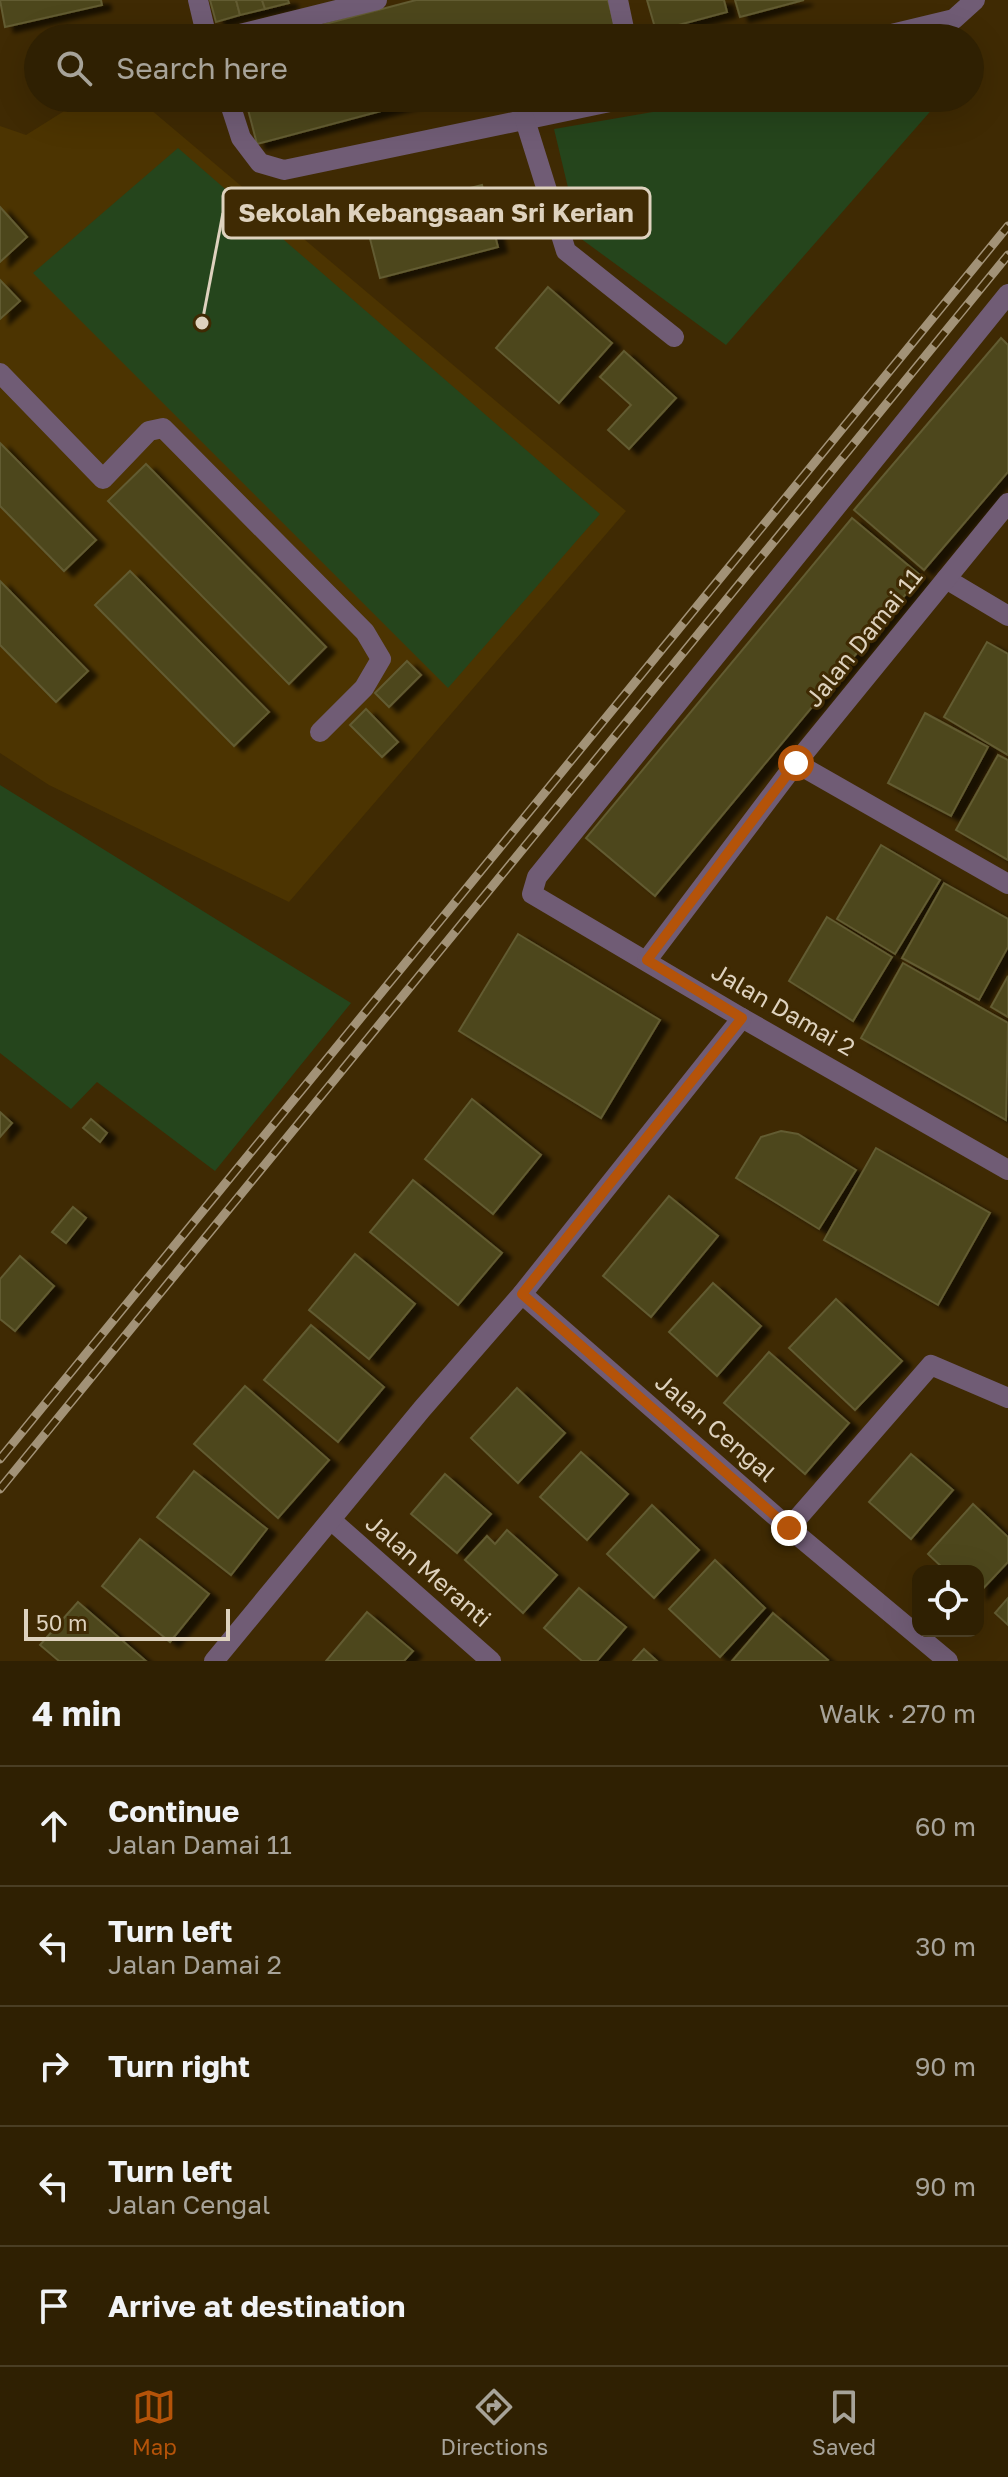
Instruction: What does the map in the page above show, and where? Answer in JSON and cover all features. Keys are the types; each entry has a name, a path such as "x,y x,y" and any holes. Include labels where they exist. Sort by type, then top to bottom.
{"street":[{"path":"198,0 204,24"},
{"path":"280,24 377,0"},
{"path":"618,0 623,24"},
{"path":"933,24 954,19 975,0"},
{"path":"233,112 241,138 260,163 284,170 563,112"},
{"path":"525,120 566,251 674,337"},
{"name":"Jalan Damai 2","path":"1008,294 537,877 532,894 1008,1170"},
{"path":"0,373 103,479 149,431 163,428 365,632 381,659 364,688 320,732"},
{"name":"Jalan Damai 11","path":"647,960 796,763 1008,503"},
{"path":"946,579 1008,616"},
{"path":"796,763 1008,884"},
{"path":"214,1661 522,1294 742,1018"},
{"name":"Jalan Cengal","path":"522,1294 789,1528 948,1661"},
{"path":"789,1528 931,1365 1008,1398"},
{"name":"Jalan Meranti","path":"331,1520 491,1661"}],"shaded area":[{"path":"63,112 154,112 626,511 289,902 49,785 0,753 0,126 26,135"}],"green space":[{"path":"653,112 930,112 726,345 580,238 554,129"},
{"path":"178,148 600,514 448,688 33,273"},
{"path":"0,785 351,1003 215,1171 97,1082 71,1109 0,1053"}],"building":[{"path":"0,0 101,0 102,5 5,27"},
{"path":"210,0 236,0 240,15 216,22"},
{"path":"236,0 262,0 265,9 240,15"},
{"path":"262,0 288,0 289,3 265,9"},
{"path":"416,0 608,0 614,24 325,24"},
{"path":"647,0 724,0 727,12 682,24 654,24"},
{"path":"735,0 804,0 740,17"},
{"path":"249,112 377,112 257,144"},
{"path":"482,185 498,247 380,278 364,215"},
{"path":"0,207 27,237 0,262"},
{"path":"0,280 20,301 0,319"},
{"path":"548,287 612,343 559,403 496,348"},
{"path":"1001,338 1008,345 1008,472 924,570 854,510"},
{"path":"624,351 676,398 629,449 608,430 631,405 600,377"},
{"path":"0,443 96,540 64,571 0,506"},
{"path":"146,464 326,647 289,684 108,501"},
{"path":"852,518 921,576 655,896 586,838"},
{"path":"130,571 269,712 234,746 95,605"},
{"path":"0,581 88,671 56,702 0,645"},
{"path":"987,642 1008,654 1008,755 944,717"},
{"path":"407,661 421,675 389,707 375,693"},
{"path":"366,709 398,742 382,757 350,725"},
{"path":"925,713 988,747 951,816 888,783"},
{"path":"998,755 1008,760 1008,860 956,830"},
{"path":"881,845 940,880 895,954 837,919"},
{"path":"944,883 1008,919 1008,947 979,1000 902,958"},
{"path":"827,917 892,957 853,1021 789,981"},
{"path":"518,934 660,1020 601,1118 459,1031"},
{"path":"903,963 1008,1023 1006,1120 861,1038"},
{"path":"1008,976 1008,1017 991,1007"},
{"path":"472,1099 541,1155 493,1214 425,1159"},
{"path":"0,1112 12,1123 0,1137"},
{"path":"91,1119 107,1133 100,1142 83,1128"},
{"path":"781,1131 798,1134 856,1170 819,1229 736,1178 761,1137"},
{"path":"876,1148 990,1213 938,1305 824,1240"},
{"path":"413,1180 502,1253 458,1305 370,1232"},
{"path":"669,1196 718,1236 651,1317 603,1276"},
{"path":"73,1207 86,1218 66,1243 52,1232"},
{"path":"355,1254 415,1304 369,1359 309,1310"},
{"path":"20,1256 54,1286 15,1331 0,1319 0,1279"},
{"path":"713,1283 761,1326 717,1376 669,1332"},
{"path":"836,1299 902,1361 855,1410 789,1348"},
{"path":"311,1325 384,1387 338,1442 264,1380"},
{"path":"769,1352 849,1423 805,1474 724,1403"},
{"path":"245,1386 329,1460 278,1518 194,1444"},
{"path":"517,1388 565,1433 518,1483 471,1438"},
{"path":"581,1452 628,1494 587,1540 540,1497"},
{"path":"911,1454 953,1490 911,1539 869,1502"},
{"path":"194,1471 267,1529 231,1575 157,1517"},
{"path":"445,1474 491,1514 457,1553 411,1514"},
{"path":"973,1504 1008,1537 1008,1562 984,1588 984,1565 940,1565 928,1554"},
{"path":"652,1505 699,1550 654,1598 607,1554"},
{"path":"507,1530 557,1575 523,1613 465,1560 487,1536 495,1544"},
{"path":"140,1539 209,1594 170,1642 102,1586"},
{"path":"715,1560 765,1608 720,1657 669,1609"},
{"path":"579,1588 626,1627 597,1661 582,1661 544,1628"},
{"path":"1008,1598 1008,1625 995,1613"},
{"path":"78,1602 146,1661 59,1661 40,1645"},
{"path":"367,1612 413,1651 404,1661 326,1661"},
{"path":"773,1613 828,1660 732,1661"},
{"path":"644,1649 657,1661 633,1661"}],"railway":[{"path":"0,1459 1008,226"},
{"path":"0,1489 1008,255"}],"place":[{"name":"Sekolah Kebangsaan Sri Kerian","path":"202,323"}],"route":[{"path":"789,1528 522,1294 742,1018 647,960 796,763"}]}
